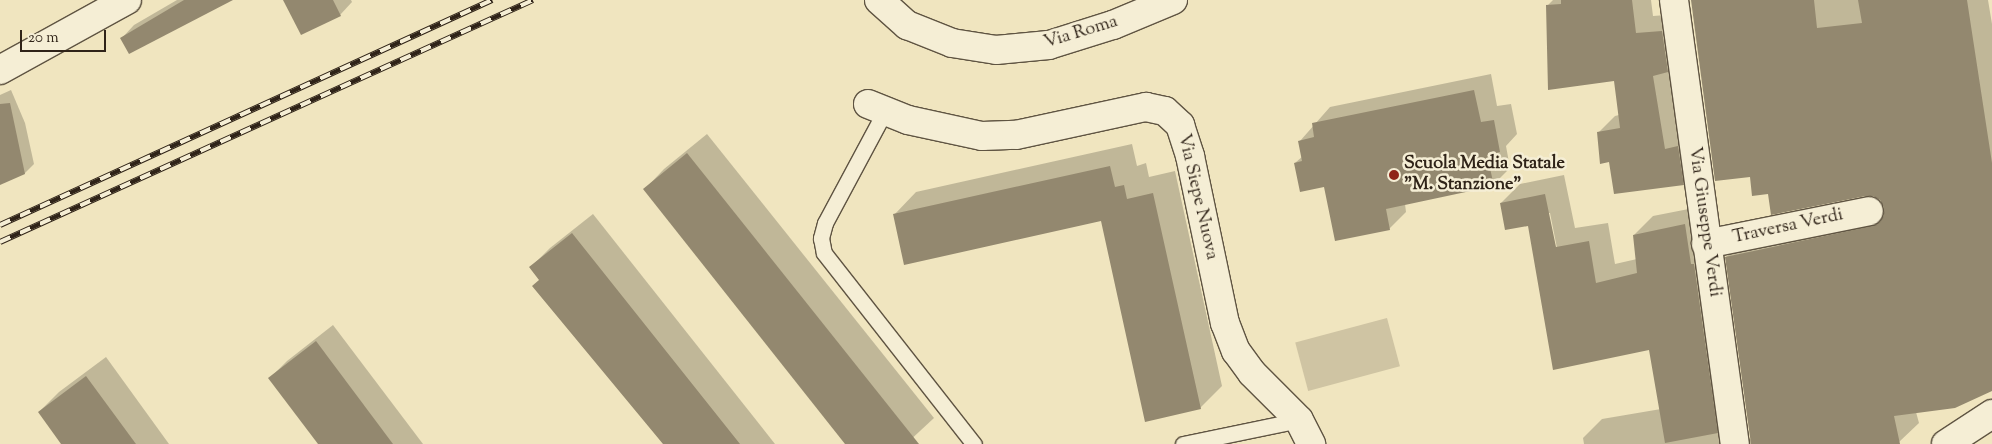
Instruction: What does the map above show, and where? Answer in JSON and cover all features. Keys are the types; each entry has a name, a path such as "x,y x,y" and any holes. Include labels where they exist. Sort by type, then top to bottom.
{"street":[{"path":"0,70 127,0"},
{"name":"Via Roma","path":"879,0 907,25 952,43 996,50 1049,45 1113,25 1173,0"},
{"name":"Via Giuseppe Verdi","path":"1674,0 1706,244 1735,444"},
{"name":"Via Siepe Nuova","path":"877,108 908,120 982,136 1016,135 1146,107 1165,111 1180,125 1190,156 1225,323 1236,352 1252,373 1299,420 1311,444"},
{"name":"Traversa Verdi","path":"1706,244 1869,211"},
{"path":"1950,443 1992,414"}],"lane":[{"path":"877,108 825,223 822,238 824,253 974,444"},
{"path":"1183,444 1299,420"}],"shaded area":[{"path":"1387,318 1400,366 1308,391 1295,343"}],"building":[{"path":"184,0 233,0 129,54 120,38"},
{"path":"283,0 333,0 341,16 301,35"},
{"path":"1561,0 1632,0 1636,33 1662,31 1668,72 1653,76 1665,149 1678,146 1684,185 1614,194 1609,162 1600,164 1597,132 1620,128 1614,81 1548,90 1546,5 1561,4"},
{"path":"1691,0 1814,0 1817,28 1862,23 1858,0 1967,0 1992,163 1992,391 1955,408 1894,416 1900,444 1751,444 1725,257 1872,226 1880,222 1884,215 1884,208 1880,200 1873,196 1866,196 1771,215 1768,194 1752,196 1750,177 1715,181"},
{"name":"Scuola Media Statale \"M. Stanzione\"","path":"1474,90 1481,122 1494,120 1500,152 1487,155 1494,186 1386,209 1390,230 1335,241 1324,187 1300,192 1294,163 1302,161 1298,141 1314,137 1312,123"},
{"path":"10,103 25,174 0,185 0,104"},
{"path":"687,153 919,444 845,444 643,189"},
{"path":"1110,166 1115,187 1124,185 1127,199 1153,193 1201,409 1145,422 1101,221 904,265 893,214"},
{"path":"1545,194 1556,247 1589,241 1596,283 1637,273 1633,235 1685,224 1691,264 1694,264 1718,433 1665,443 1649,350 1553,370 1528,226 1505,230 1500,203"},
{"path":"572,233 740,444 663,444 532,286 539,280 529,267"},
{"path":"316,341 393,444 318,444 268,378"},
{"path":"86,376 136,444 61,444 38,412"}],"railway":[{"path":"0,225 492,0"},
{"path":"0,242 533,0"}],"place":[{"name":"Scuola Media Statale \"M. Stanzione\"","path":"1394,175"}]}
